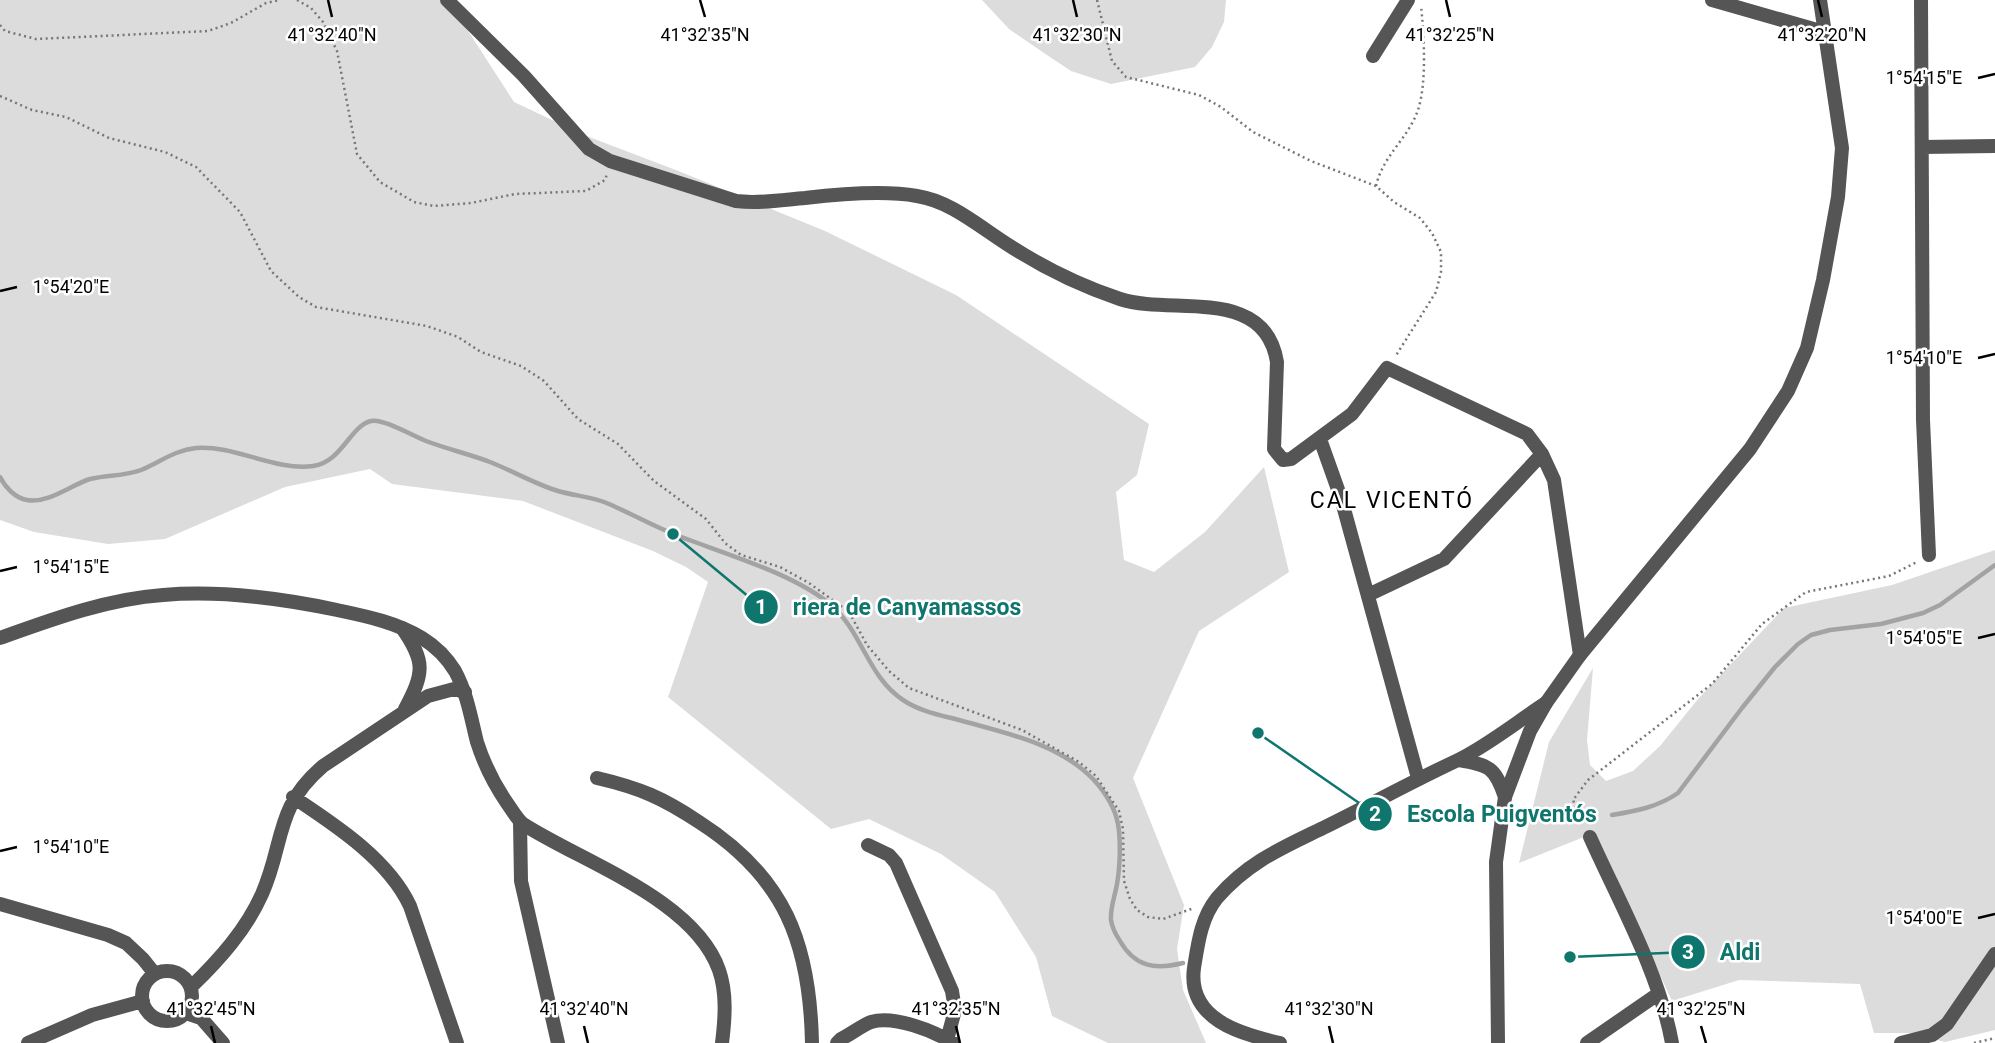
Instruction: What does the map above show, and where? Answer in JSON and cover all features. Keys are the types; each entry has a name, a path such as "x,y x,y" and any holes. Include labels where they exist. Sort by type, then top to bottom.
{"street":[{"path":"447,0 541,93 581,142 610,161 748,203 891,194 925,197 972,221 1045,267 1088,287 1138,304 1199,306 1249,318 1264,330 1275,351 1277,362 1274,449 1283,460 1291,459 1352,414 1387,368 1527,434 1542,454 1554,480 1580,655"},
{"path":"1373,56 1408,0"},
{"path":"1712,0 1824,32"},
{"path":"1496,1042 1496,862 1505,797 1530,731 1580,655 1750,449 1788,391 1807,348 1836,209 1842,148 1820,0"},
{"path":"1921,0 1923,420 1929,555"},
{"path":"1922,147 1995,146"},
{"path":"1320,439 1341,498 1418,778"},
{"path":"1368,595 1444,559 1542,454"},
{"path":"0,638 74,611 164,594 224,593 292,601 374,619 422,638 441,652 454,670 465,692 485,764 495,785 520,822 667,906 694,930 712,954 719,971 725,1016 722,1043"},
{"path":"402,628 416,647 420,666 417,687 402,713"},
{"path":"191,987 220,959 261,895 272,868 281,825 293,797 308,779 323,766 428,696 442,690 465,692"},
{"path":"1280,1043 1253,1037 1228,1027 1211,1017 1201,1005 1193,976 1200,933 1212,906 1234,880 1273,851 1459,760 1546,703"},
{"path":"1459,760 1489,767 1499,777 1505,797"},
{"path":"597,778 630,785 666,801 723,837 766,879 782,903 796,933 810,996 812,1043"},
{"path":"293,797 335,825 399,885 414,918 457,1043"},
{"path":"520,822 522,881 558,1043"},
{"path":"1590,837 1627,916 1668,1022 1672,1043"},
{"path":"837,1043 872,1022 895,1020 950,1041 955,1010 952,991 895,863 889,855 868,845"},
{"path":"0,904 95,931 126,943 143,958 155,974"},
{"path":"1901,1043 1932,1034 1947,1024 1995,954"},
{"path":"171,971 180,974 191,987 192,1000 187,1013 180,1018 165,1021 150,1015 143,1001 145,986 155,974 171,971"},
{"path":"1587,1043 1658,994"},
{"path":"28,1043 92,1015 143,1001"},
{"path":"187,1013 201,1018 223,1043"}],"path":[{"path":"0,25 5,31 36,39 208,31 231,23 266,3 280,0"},
{"path":"297,0 311,8 323,22 337,51 357,154 380,182 414,202 435,206 471,203 515,194 586,191 605,180 610,161"},
{"path":"1097,0 1112,61 1126,77 1199,95 1222,107 1253,132 1311,161 1376,186 1394,202 1420,218 1432,233 1441,252 1441,272 1436,292 1387,368"},
{"path":"1376,186 1380,168 1418,110 1424,37 1420,0"},
{"path":"0,96 32,110 66,117 109,138 165,152 196,167 240,212 271,271 299,297 316,307 428,326 458,337 481,352 521,366 544,381 579,419 618,444 654,481 706,519 725,543 741,555 780,567 809,583 849,612 867,646 889,671 909,688 1022,730 1079,762 1096,776 1119,811 1123,830 1124,881 1137,910 1148,918 1163,919 1198,907 1212,906"},
{"path":"1590,837 1576,812 1573,800 1588,780 1712,684 1762,624 1806,592 1889,576 1929,555"},
{"path":"1974,1043 1995,1038"}],"shaded area":[{"path":"0,0 448,0 514,102 584,135 825,231 956,295 1149,424 1137,475 1116,492 1124,560 1154,572 1205,532 1264,467 1289,572 1199,631 1133,778 1184,905 1177,949 1183,990 1206,1043 1108,1043 1052,1016 1036,957 995,892 941,854 869,819 831,829 668,697 708,582 686,567 653,551 523,501 392,484 370,469 285,487 165,539 108,544 34,532 0,520"},
{"path":"982,0 1226,0 1224,22 1212,47 1195,67 1111,84 1071,71 1009,29"},
{"path":"1995,550 1995,1030 1945,1042 1911,1033 1874,1033 1860,984 1739,980 1672,1001 1594,833 1519,863 1549,742 1593,668 1587,740 1590,765 1606,781 1633,771 1660,746 1698,699 1784,608 1892,585"}],"waterway":[{"path":"0,477 15,494 23,499 35,500 51,497 90,479 135,472 174,454 196,448 225,450 284,465 313,466 331,458 364,424 376,421 490,462 549,488 609,504 667,531 779,574 817,594 832,606 851,628 881,679 909,704 1030,741 1064,756 1079,767 1105,794 1118,824 1119,870 1111,916 1116,934 1126,950 1139,961 1155,966 1183,963"},
{"path":"1612,815 1655,805 1678,793 1775,667 1811,635 1881,624 1923,613 1940,605 1995,565"}],"place":[{"name":"riera de Canyamassos","path":"673,534"},
{"name":"Escola Puigventós","path":"1258,733"},
{"name":"Aldi","path":"1570,957"}],"district":[{"name":"CAL VICENTÓ","path":"1392,500"}]}
